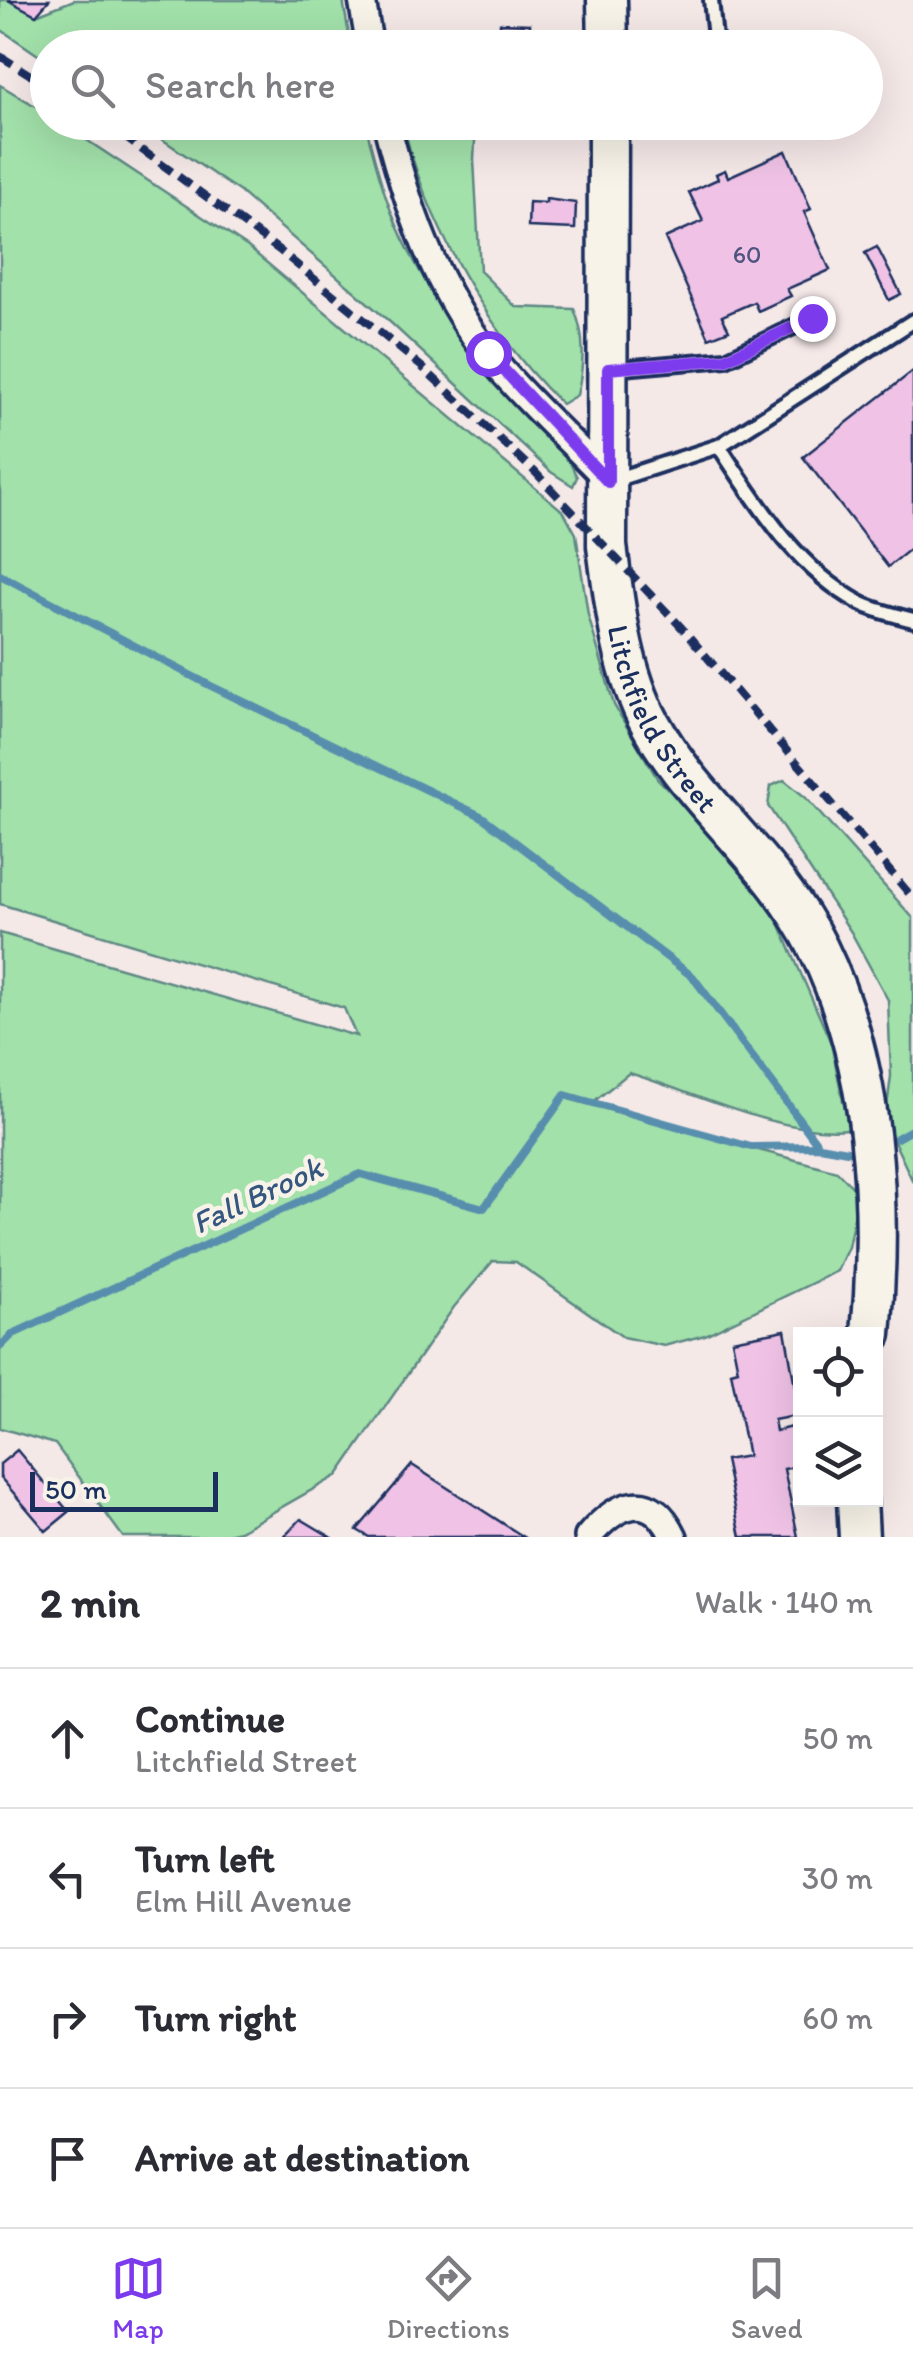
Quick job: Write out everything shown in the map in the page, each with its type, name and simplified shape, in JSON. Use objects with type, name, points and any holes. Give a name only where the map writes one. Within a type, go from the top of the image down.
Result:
[{"type":"main road","points":[[607,0],[608,30]]},
{"type":"main road","name":"Litchfield Street","points":[[608,140],[607,546],[616,614],[629,669],[650,721],[680,768],[754,852],[787,898],[817,945],[839,997],[858,1068],[876,1192],[870,1327]]},
{"type":"main road","points":[[857,1507],[859,1537]]},
{"type":"street","points":[[362,0],[367,30]]},
{"type":"street","points":[[391,140],[404,193],[449,296],[488,353],[608,482]]},
{"type":"street","points":[[588,1537],[610,1514],[635,1504],[660,1514],[674,1537]]},
{"type":"lane","points":[[711,0],[714,30]]},
{"type":"lane","points":[[608,369],[726,359],[812,318]]},
{"type":"lane","points":[[608,482],[719,446],[913,321]]},
{"type":"lane","points":[[719,446],[765,516],[820,578],[864,606],[913,620]]},
{"type":"green space","points":[[0,0],[8,0],[36,15],[74,0],[343,0],[348,30],[30,30],[30,49],[0,29]]},
{"type":"green space","points":[[0,85],[30,103],[30,140],[87,140],[248,247],[564,512],[576,534],[588,615],[614,705],[657,778],[729,852],[779,923],[831,1043],[849,1129],[766,1120],[629,1073],[592,1103],[565,1098],[837,1171],[859,1194],[848,1247],[837,1271],[705,1335],[664,1346],[623,1337],[516,1262],[493,1261],[454,1307],[338,1475],[240,1531],[214,1537],[123,1537],[55,1444],[0,1428],[0,933],[356,1036],[344,1008],[0,904]]},
{"type":"green space","points":[[163,140],[370,140],[391,211],[425,280],[492,375],[569,461],[577,477],[573,486],[551,472],[391,323],[240,192]]},
{"type":"green space","points":[[408,140],[475,140],[480,271],[516,307],[574,309],[583,352],[577,395],[562,404],[510,346],[444,236]]},
{"type":"green space","points":[[784,780],[805,797],[913,918],[913,1182],[885,1122],[891,1076],[888,1000],[851,932],[768,806],[771,786]]},
{"type":"building","points":[[8,0],[49,0],[36,15]]},
{"type":"building","points":[[500,23],[530,24],[530,30],[500,30]]},
{"type":"building","points":[[786,151],[811,209],[804,212],[830,270],[787,289],[791,296],[758,311],[754,302],[722,316],[729,330],[709,338],[665,238],[703,221],[689,192],[718,179],[716,174],[725,170],[728,177]]},
{"type":"building","points":[[546,199],[576,203],[575,229],[528,227],[529,202],[546,203]]},
{"type":"building","points":[[877,247],[901,294],[889,300],[865,253]]},
{"type":"building","points":[[913,371],[913,547],[888,567],[803,457]]},
{"type":"building","points":[[785,1330],[793,1375],[793,1416],[774,1420],[776,1431],[791,1427],[793,1437],[793,1467],[784,1469],[798,1537],[741,1537],[725,1460],[748,1456],[731,1372],[738,1370],[732,1340]]},
{"type":"building","points":[[17,1450],[69,1512],[46,1531],[0,1477],[0,1464]]},
{"type":"building","points":[[412,1465],[524,1537],[369,1537],[357,1530]]},
{"type":"building","points":[[301,1519],[331,1537],[284,1537]]},
{"type":"waterway","points":[[0,575],[211,686],[481,816],[693,977],[819,1146]]},
{"type":"waterway","name":"Fall Brook","points":[[0,1347],[13,1334],[360,1174],[484,1208],[565,1095],[751,1147],[819,1146],[847,1151]]},
{"type":"waterway","name":"Fall Brook","points":[[897,1138],[913,1129]]},
{"type":"railway","points":[[0,56],[30,75]]},
{"type":"railway","points":[[129,140],[279,250],[422,367],[535,472],[682,628],[913,898]]},
{"type":"route","points":[[488,353],[608,482],[608,369],[726,359],[812,318]]}]
